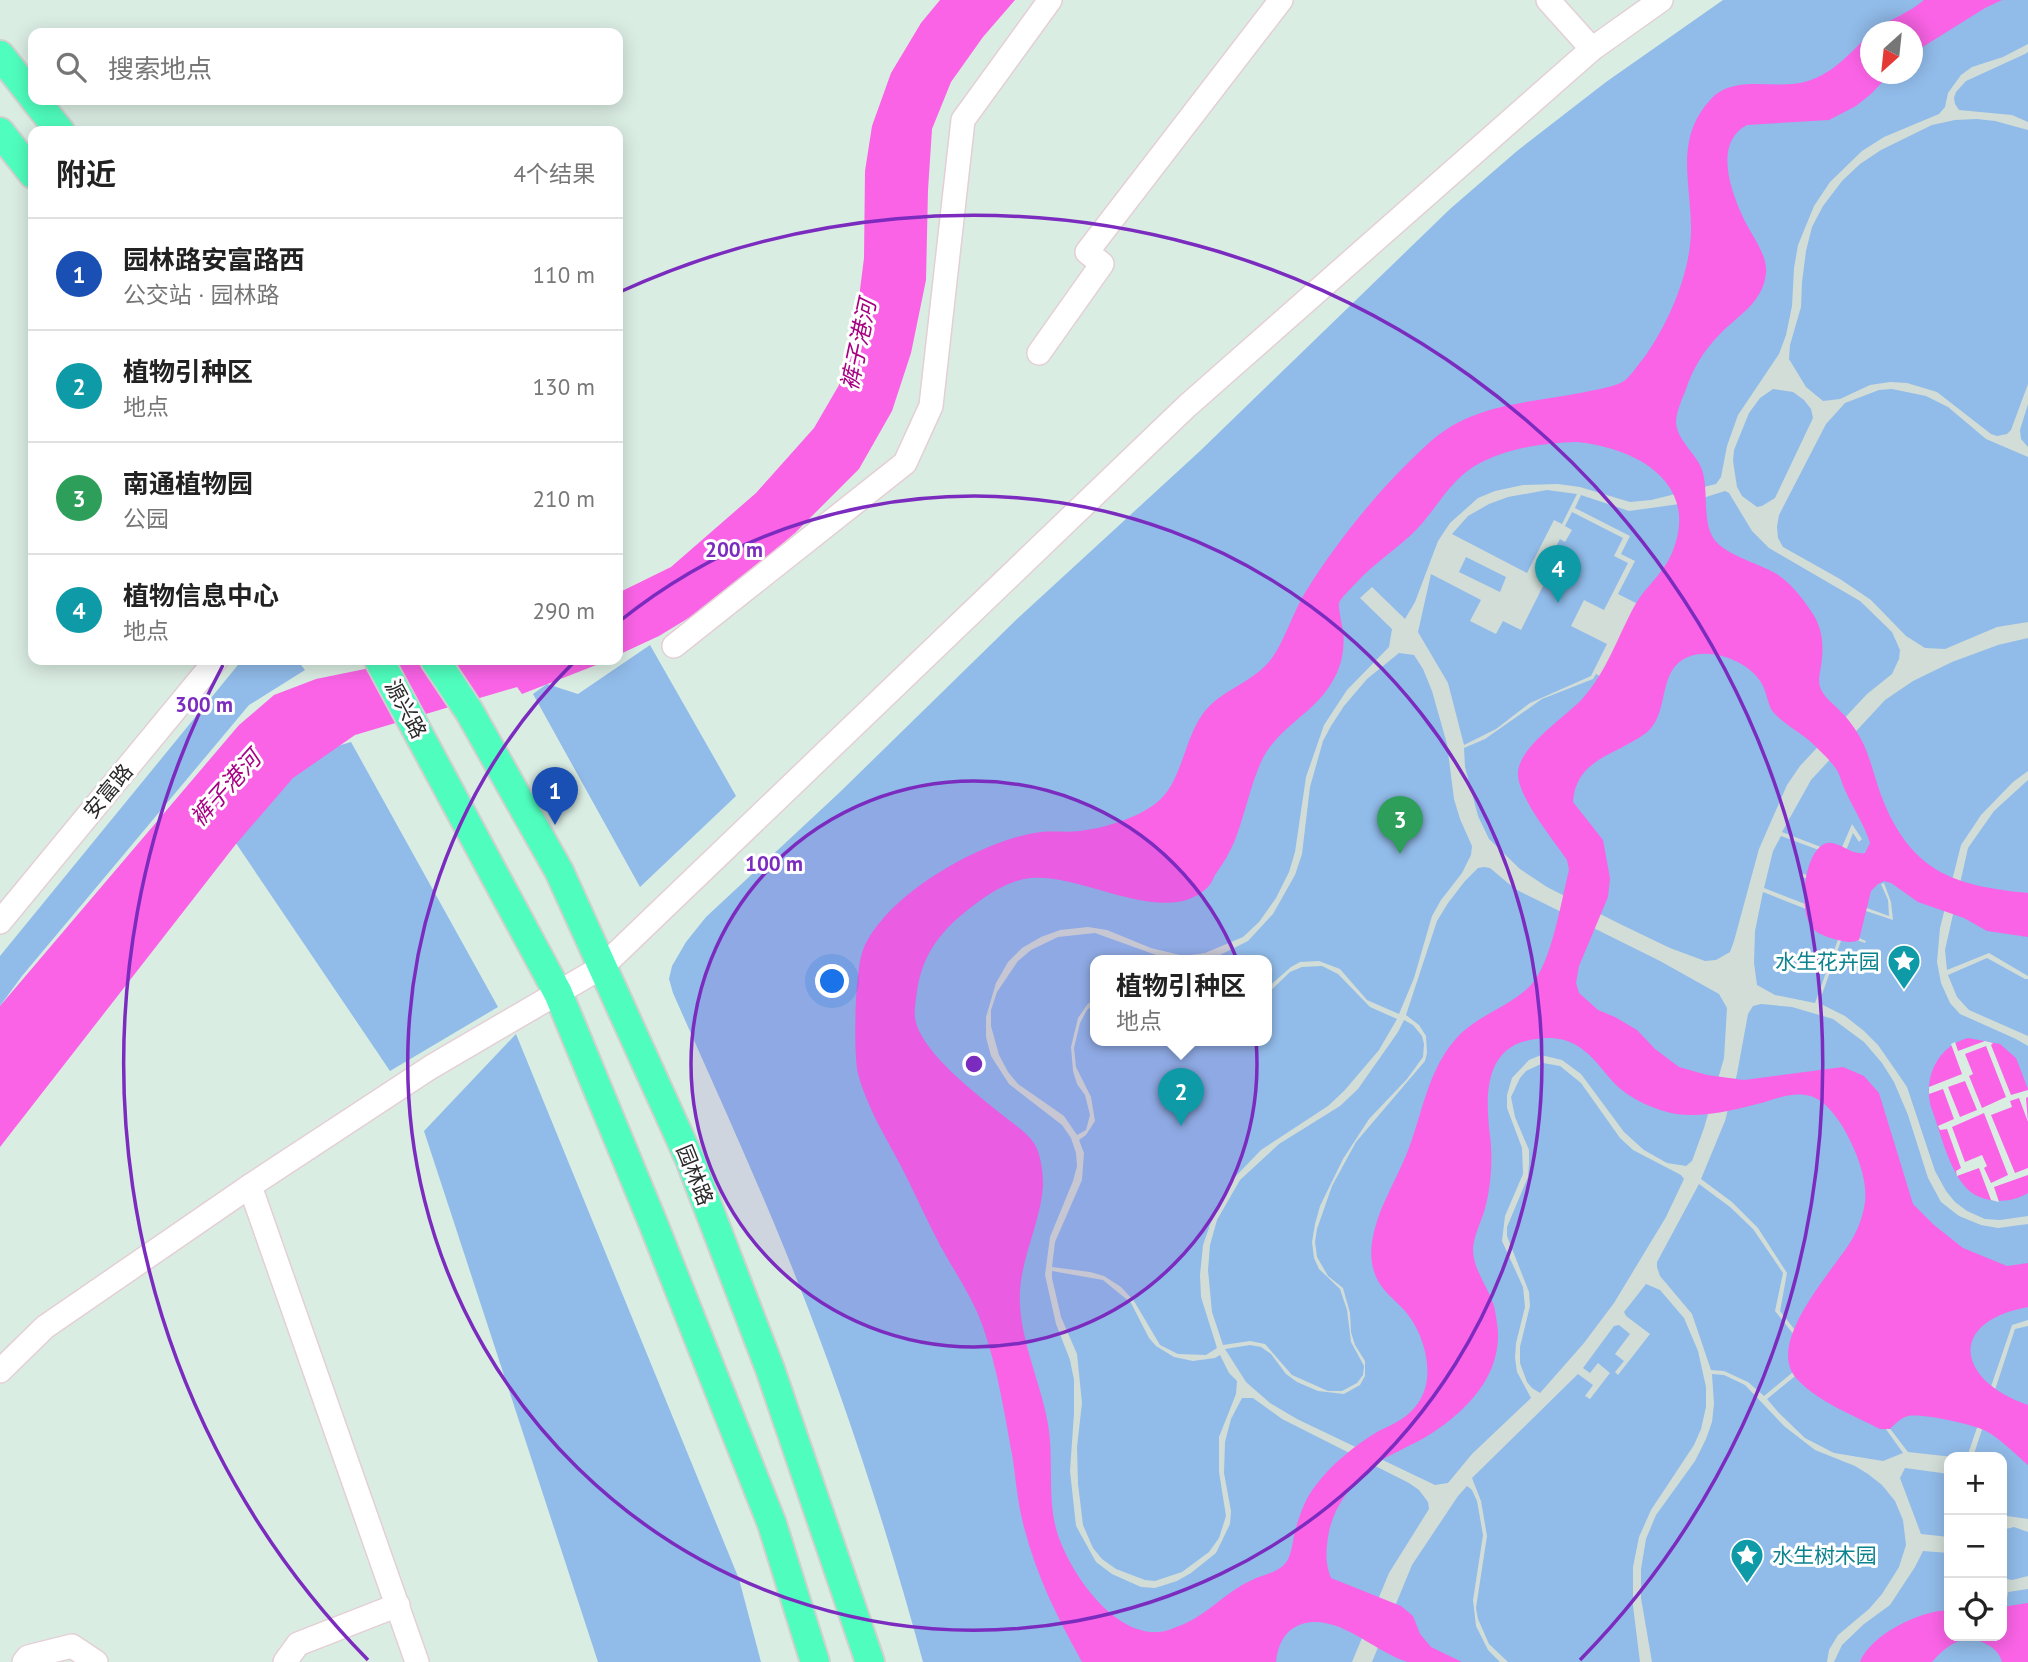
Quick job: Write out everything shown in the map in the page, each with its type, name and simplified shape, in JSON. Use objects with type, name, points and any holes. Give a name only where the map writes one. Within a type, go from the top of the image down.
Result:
[{"type":"main road","points":[[0,55],[28,90]]},
{"type":"main road","points":[[40,105],[56,126]]},
{"type":"main road","points":[[0,132],[28,168]]},
{"type":"main road","name":"源兴路","points":[[382,665],[558,993]]},
{"type":"main road","name":"园林路","points":[[438,665],[469,711],[548,850],[695,1173],[770,1369],[870,1662]]},
{"type":"main road","points":[[558,993],[653,1223],[772,1524],[815,1662]]},
{"type":"street","points":[[674,646],[905,463],[931,406],[963,120],[1049,0]]},
{"type":"street","points":[[1039,353],[1102,264],[1087,252],[1281,0]]},
{"type":"street","points":[[1548,0],[1592,49]]},
{"type":"street","points":[[0,1371],[45,1327],[250,1186],[431,1067],[602,967],[1187,406],[1592,49],[1661,0]]},
{"type":"street","name":"安富路","points":[[0,922],[212,665]]},
{"type":"street","points":[[250,1186],[417,1662]]},
{"type":"street","points":[[285,1662],[298,1644],[398,1605]]},
{"type":"street","points":[[24,1662],[28,1657],[72,1646],[96,1662]]},
{"type":"shaded area","points":[[1723,0],[2028,0],[2028,1662],[923,1662],[843,1403],[772,1218],[673,993],[669,979],[672,966],[686,942],[706,917],[840,792],[1017,619],[1200,451],[1450,209],[1517,151],[1606,82]]},
{"type":"shaded area","points":[[2028,44],[2028,52],[2025,54],[1966,81],[1954,98],[1959,110],[2012,115],[2028,122],[2028,130],[1977,119],[1932,125],[1881,150],[1860,164],[1842,181],[1823,206],[1812,227],[1806,251],[1801,307],[1790,345],[1789,359],[1806,387],[1823,401],[1840,399],[1870,385],[1907,383],[1937,392],[1997,436],[2007,434],[2011,430],[2028,384],[2028,404],[2020,430],[2021,439],[2028,447],[2028,457],[1986,439],[1948,407],[1926,396],[1892,389],[1879,390],[1845,403],[1826,424],[1779,515],[1778,538],[1783,547],[1871,600],[1906,636],[1925,648],[1945,649],[1997,627],[2028,622],[2028,638],[1998,645],[1952,662],[1913,681],[1885,700],[1811,780],[1782,832],[1839,854],[1852,824],[1862,839],[1859,842],[1853,833],[1837,873],[1856,904],[1889,916],[1888,900],[1881,884],[1884,883],[1891,902],[1893,920],[1854,907],[1845,932],[1866,941],[1865,943],[1843,935],[1819,1003],[1845,1016],[1864,1031],[1878,1045],[1907,1087],[1935,1171],[1955,1202],[1985,1219],[2028,1216],[2028,1224],[1998,1228],[1981,1225],[1959,1216],[1941,1202],[1928,1178],[1908,1115],[1894,1082],[1882,1063],[1864,1042],[1833,1019],[1792,1007],[1761,1004],[1753,1006],[1748,1014],[1725,1121],[1701,1179],[1732,1202],[1758,1228],[1787,1273],[1780,1311],[1809,1348],[1829,1349],[1908,1452],[1944,1456],[1944,1473],[1905,1468],[1900,1478],[1921,1534],[1944,1536],[1944,1553],[1923,1551],[1890,1605],[1842,1645],[1834,1662],[1827,1662],[1829,1650],[1838,1635],[1869,1609],[1899,1567],[1906,1545],[1903,1520],[1895,1501],[1882,1485],[1868,1474],[1815,1450],[1784,1426],[1745,1385],[1724,1375],[1712,1374],[1714,1404],[1706,1439],[1695,1461],[1656,1515],[1646,1539],[1641,1569],[1641,1598],[1652,1662],[1640,1662],[1633,1606],[1633,1567],[1639,1537],[1651,1510],[1694,1445],[1706,1407],[1706,1387],[1698,1351],[1684,1318],[1660,1290],[1646,1284],[1624,1312],[1650,1334],[1618,1375],[1615,1372],[1624,1361],[1615,1354],[1630,1334],[1619,1325],[1614,1326],[1583,1368],[1590,1373],[1598,1363],[1610,1373],[1590,1399],[1585,1396],[1593,1385],[1578,1374],[1472,1478],[1481,1501],[1487,1536],[1476,1608],[1478,1619],[1489,1644],[1508,1662],[1500,1662],[1488,1650],[1476,1626],[1473,1600],[1483,1535],[1477,1501],[1467,1486],[1412,1565],[1372,1662],[1352,1662],[1389,1573],[1429,1509],[1428,1502],[1419,1490],[1409,1483],[1282,1419],[1253,1398],[1242,1398],[1231,1419],[1225,1442],[1224,1473],[1231,1511],[1230,1524],[1216,1553],[1191,1573],[1155,1588],[1141,1587],[1112,1574],[1096,1562],[1076,1526],[1070,1471],[1074,1380],[1070,1360],[1056,1324],[1045,1275],[1050,1237],[1073,1181],[1077,1166],[1076,1153],[1071,1138],[1062,1125],[1009,1084],[991,1056],[986,1037],[986,1017],[996,983],[1008,962],[1022,948],[1060,930],[1088,927],[1107,930],[1151,948],[1180,955],[1156,955],[1095,933],[1058,937],[1031,950],[1018,961],[997,992],[991,1010],[991,1026],[999,1055],[1008,1072],[1018,1084],[1064,1116],[1077,1135],[1086,1130],[1090,1115],[1085,1095],[1077,1084],[1073,1071],[1071,1047],[1078,1018],[1090,1002],[1090,1007],[1080,1023],[1074,1048],[1076,1067],[1091,1097],[1095,1121],[1086,1135],[1079,1140],[1084,1153],[1082,1180],[1055,1242],[1052,1267],[1104,1276],[1121,1287],[1134,1301],[1160,1345],[1178,1354],[1206,1355],[1217,1348],[1201,1297],[1203,1245],[1211,1222],[1234,1178],[1261,1150],[1328,1106],[1344,1091],[1379,1050],[1397,1019],[1370,1007],[1338,974],[1322,966],[1302,967],[1290,972],[1272,989],[1272,984],[1300,962],[1319,961],[1340,969],[1367,1000],[1399,1014],[1414,978],[1432,916],[1462,873],[1471,855],[1472,846],[1454,799],[1447,744],[1432,691],[1414,655],[1399,653],[1367,679],[1344,706],[1323,741],[1310,787],[1302,854],[1295,875],[1273,914],[1248,941],[1220,955],[1191,955],[1205,953],[1243,937],[1259,922],[1276,898],[1289,872],[1295,852],[1306,777],[1324,725],[1347,690],[1389,647],[1392,629],[1360,598],[1372,587],[1405,619],[1415,602],[1438,541],[1450,523],[1478,498],[1495,491],[1523,485],[1558,484],[1580,487],[1630,502],[1651,500],[1716,484],[1721,477],[1727,446],[1738,415],[1779,354],[1786,335],[1792,306],[1798,245],[1814,206],[1830,182],[1862,151],[1884,137],[1939,114],[1945,107],[1948,93],[1961,75],[1972,67],[2003,57]],"holes":[[[1773,389],[1793,392],[1811,409],[1813,418],[1775,498],[1757,507],[1742,496],[1737,487],[1734,450],[1749,413],[1760,398]],[[1547,490],[1577,494],[1562,524],[1554,520],[1527,573],[1452,534],[1468,516],[1489,504],[1508,497]],[[1725,491],[1729,493],[1752,531],[1769,548],[1860,601],[1892,632],[1900,650],[1892,674],[1867,694],[1800,766],[1787,785],[1759,849],[1730,952],[1716,960],[1705,961],[1620,924],[1547,887],[1520,869],[1489,839],[1478,816],[1465,767],[1464,748],[1485,739],[1542,699],[1593,679],[1596,674],[1605,679],[1642,606],[1618,594],[1635,561],[1621,554],[1630,536],[1575,508],[1581,495],[1629,511],[1687,503]],[[1572,512],[1623,538],[1614,556],[1628,563],[1604,610],[1584,600],[1571,626],[1607,644],[1591,676],[1530,703],[1496,729],[1464,745],[1448,683],[1418,632],[1431,574],[1481,600],[1470,621],[1496,634],[1503,621],[1521,630],[1550,572],[1544,569],[1560,539],[1565,542],[1572,530],[1565,526]],[[1466,557],[1506,577],[1500,592],[1459,572]],[[1781,836],[1827,853],[1828,883],[1801,873],[1800,876],[1821,885],[1818,909],[1764,888],[1773,851]],[[1478,868],[1490,868],[1515,889],[1660,961],[1719,994],[1727,1008],[1724,1058],[1704,1128],[1692,1161],[1686,1166],[1667,1163],[1644,1150],[1624,1132],[1581,1074],[1562,1060],[1541,1055],[1529,1060],[1512,1078],[1507,1095],[1507,1108],[1522,1148],[1523,1174],[1505,1216],[1502,1241],[1523,1287],[1525,1307],[1515,1358],[1517,1372],[1531,1398],[1472,1454],[1448,1483],[1435,1485],[1297,1419],[1270,1403],[1246,1382],[1225,1349],[1250,1345],[1261,1347],[1271,1354],[1286,1374],[1318,1391],[1344,1394],[1360,1385],[1365,1376],[1365,1361],[1351,1332],[1350,1313],[1343,1288],[1328,1276],[1317,1257],[1317,1229],[1332,1186],[1356,1142],[1425,1061],[1426,1036],[1419,1025],[1406,1015],[1437,921],[1465,881]],[[1763,892],[1816,913],[1840,934],[1815,1003],[1775,995],[1757,985],[1754,963],[1755,931]],[[1404,1020],[1413,1025],[1422,1036],[1423,1057],[1407,1079],[1369,1119],[1343,1159],[1320,1206],[1315,1224],[1312,1242],[1314,1258],[1319,1269],[1340,1289],[1347,1310],[1351,1342],[1364,1366],[1363,1375],[1357,1383],[1342,1391],[1328,1391],[1292,1375],[1265,1344],[1250,1341],[1223,1345],[1212,1312],[1208,1270],[1210,1245],[1217,1220],[1240,1180],[1279,1144],[1340,1106],[1358,1089]],[[1543,1063],[1560,1066],[1581,1083],[1620,1138],[1633,1150],[1684,1179],[1666,1217],[1614,1303],[1584,1343],[1540,1393],[1527,1382],[1520,1363],[1520,1347],[1530,1306],[1529,1292],[1507,1236],[1507,1227],[1528,1177],[1529,1150],[1515,1117],[1511,1097],[1526,1071]],[[1699,1184],[1730,1207],[1753,1229],[1783,1273],[1775,1311],[1806,1350],[1805,1362],[1764,1396],[1748,1382],[1724,1371],[1711,1370],[1692,1314],[1660,1276],[1657,1262]],[[1052,1271],[1103,1280],[1131,1303],[1156,1346],[1174,1357],[1193,1361],[1220,1355],[1229,1373],[1237,1381],[1236,1394],[1219,1437],[1219,1472],[1226,1516],[1219,1538],[1209,1552],[1182,1572],[1155,1581],[1145,1580],[1116,1569],[1093,1548],[1083,1525],[1078,1484],[1077,1447],[1082,1403],[1077,1354],[1061,1317]],[[1815,1360],[1860,1393],[1903,1453],[1883,1461],[1834,1453],[1805,1438],[1767,1399]]]},
{"type":"shaded area","points":[[650,645],[736,796],[640,887],[533,694],[547,684],[578,694]]},
{"type":"shaded area","points":[[238,665],[301,665],[305,670],[249,705],[22,976],[0,1006],[0,956]]},
{"type":"shaded area","points":[[351,742],[498,1007],[390,1071],[225,827],[284,762]]},
{"type":"shaded area","points":[[2028,771],[2028,780],[1994,811],[1968,848],[1945,950],[1947,970],[1989,953],[2028,976],[2028,979],[2025,979],[1987,958],[1948,975],[1957,997],[1969,1010],[2028,1036],[2028,1046],[1960,1014],[1950,1003],[1941,983],[1937,962],[1940,928],[1961,845],[1981,815],[2013,782]]},
{"type":"shaded area","points":[[516,1034],[739,1579],[761,1662],[598,1662],[424,1131]]},
{"type":"shaded area","points":[[2028,1320],[2028,1326],[2015,1329],[1975,1452],[1969,1452],[2012,1325]]},
{"type":"shaded area","points":[[2007,1516],[2028,1519],[2028,1532],[2014,1527],[2007,1529]]},
{"type":"shaded area","points":[[2028,1576],[2028,1589],[2008,1592],[2007,1598],[2007,1579]]},
{"type":"water","name":"裤子港河","points":[[940,0],[1015,0],[983,37],[951,82],[932,129],[926,280],[911,353],[892,411],[859,469],[795,533],[705,608],[659,636],[623,653],[623,591],[671,567],[756,493],[814,428],[839,385],[854,337],[864,258],[865,171],[872,126],[891,73],[921,23]]},
{"type":"water","points":[[1924,0],[2002,0],[1923,47],[1923,21],[1890,21]]},
{"type":"water","points":[[1860,44],[1860,84],[1880,84],[1856,106],[1829,120],[1747,125],[1737,133],[1731,143],[1728,167],[1733,192],[1764,258],[1766,273],[1760,293],[1749,308],[1714,340],[1699,361],[1680,403],[1676,423],[1680,437],[1703,473],[1712,536],[1731,553],[1768,569],[1786,581],[1815,617],[1822,644],[1820,687],[1860,737],[1897,829],[1925,862],[1942,873],[1981,886],[2028,893],[2028,937],[1987,931],[1964,918],[1918,902],[1884,881],[1871,891],[1859,940],[1844,941],[1815,931],[1808,921],[1804,898],[1811,860],[1817,850],[1829,843],[1865,853],[1870,843],[1865,829],[1836,769],[1812,743],[1774,713],[1756,676],[1740,663],[1730,659],[1719,655],[1698,654],[1678,663],[1671,672],[1654,725],[1635,740],[1600,759],[1582,776],[1576,787],[1573,802],[1603,840],[1610,878],[1608,897],[1579,966],[1576,983],[1579,993],[1598,1010],[1637,1030],[1655,1049],[1679,1067],[1707,1075],[1744,1080],[1843,1067],[1864,1076],[1879,1093],[1913,1204],[1963,1248],[2007,1266],[2028,1263],[2028,1307],[2002,1315],[1983,1325],[1973,1338],[1971,1353],[1975,1367],[1987,1382],[2004,1395],[2028,1405],[2028,1465],[1990,1433],[1958,1422],[1915,1415],[1900,1420],[1890,1429],[1880,1429],[1825,1401],[1797,1379],[1789,1364],[1789,1347],[1795,1328],[1804,1308],[1854,1237],[1865,1202],[1859,1162],[1841,1124],[1829,1108],[1813,1097],[1795,1095],[1721,1112],[1676,1114],[1635,1099],[1615,1084],[1592,1058],[1576,1045],[1557,1039],[1536,1039],[1519,1043],[1506,1051],[1497,1062],[1489,1089],[1491,1174],[1473,1251],[1478,1271],[1493,1303],[1498,1342],[1495,1359],[1479,1391],[1454,1417],[1424,1438],[1378,1462],[1358,1480],[1336,1510],[1327,1542],[1327,1562],[1331,1578],[1401,1606],[1413,1616],[1420,1634],[1431,1647],[1462,1662],[1408,1662],[1343,1629],[1316,1622],[1302,1624],[1286,1634],[1280,1644],[1276,1662],[1082,1662],[1048,1596],[1029,1545],[1020,1510],[1001,1393],[979,1316],[877,1121],[858,1074],[856,1011],[858,975],[863,950],[874,930],[891,910],[912,891],[962,859],[1012,838],[1109,825],[1138,814],[1164,796],[1177,774],[1190,737],[1202,715],[1218,699],[1265,667],[1281,642],[1303,596],[1349,530],[1397,474],[1447,429],[1483,412],[1602,388],[1627,379],[1646,355],[1663,326],[1683,278],[1691,229],[1688,145],[1700,114],[1721,91],[1744,85],[1796,84],[1808,81],[1834,67]]},
{"type":"water","name":"裤子港河","points":[[385,665],[596,665],[522,694],[517,687],[355,735],[293,778],[236,844],[0,1147],[0,1006],[239,725],[274,695],[316,679]]},
{"type":"water","points":[[1968,1038],[2000,1044],[2016,1058],[2028,1089],[2028,1193],[2020,1197],[2003,1201],[1985,1199],[1969,1191],[1957,1176],[1948,1157],[1931,1107],[1929,1085],[1935,1064],[1948,1048]]},
{"type":"water","points":[[2028,1603],[2028,1662],[2002,1662],[1993,1648],[1980,1641],[2007,1641],[2007,1606]]},
{"type":"water","points":[[1944,1610],[1944,1641],[1960,1641],[1950,1645],[1932,1662],[1860,1662],[1874,1642],[1885,1634],[1911,1620]]},
{"type":"pier","points":[[1985,1041],[1993,1043],[1991,1045],[2011,1095],[2028,1090],[2028,1122],[2019,1098],[2010,1101],[2012,1107],[1991,1115],[2015,1173],[2028,1168],[2028,1175],[1994,1187],[1999,1202],[1991,1200],[1979,1168],[1957,1176],[1956,1171],[1961,1168],[1947,1129],[1940,1130],[1938,1126],[1954,1119],[1943,1089],[1929,1094],[1929,1087],[1962,1074],[1951,1044],[1955,1042],[1958,1051]],"holes":[[[1986,1046],[2006,1097],[1982,1108],[1969,1076],[1973,1074],[1965,1054]],[[1965,1081],[1977,1110],[1960,1117],[1948,1087]],[[1984,1113],[2008,1175],[1991,1183],[1982,1155],[1965,1162],[1952,1127]]]},
{"type":"place","name":"植物信息中心","points":[[1558,603]]},
{"type":"place","name":"园林路安富路西","points":[[555,825]]},
{"type":"place","name":"南通植物园","points":[[1400,854]]},
{"type":"place","name":"水生花卉园","points":[[1904,991]]},
{"type":"place","name":"植物引种区","points":[[1181,1126]]},
{"type":"place","name":"水生树木园","points":[[1747,1585]]}]
